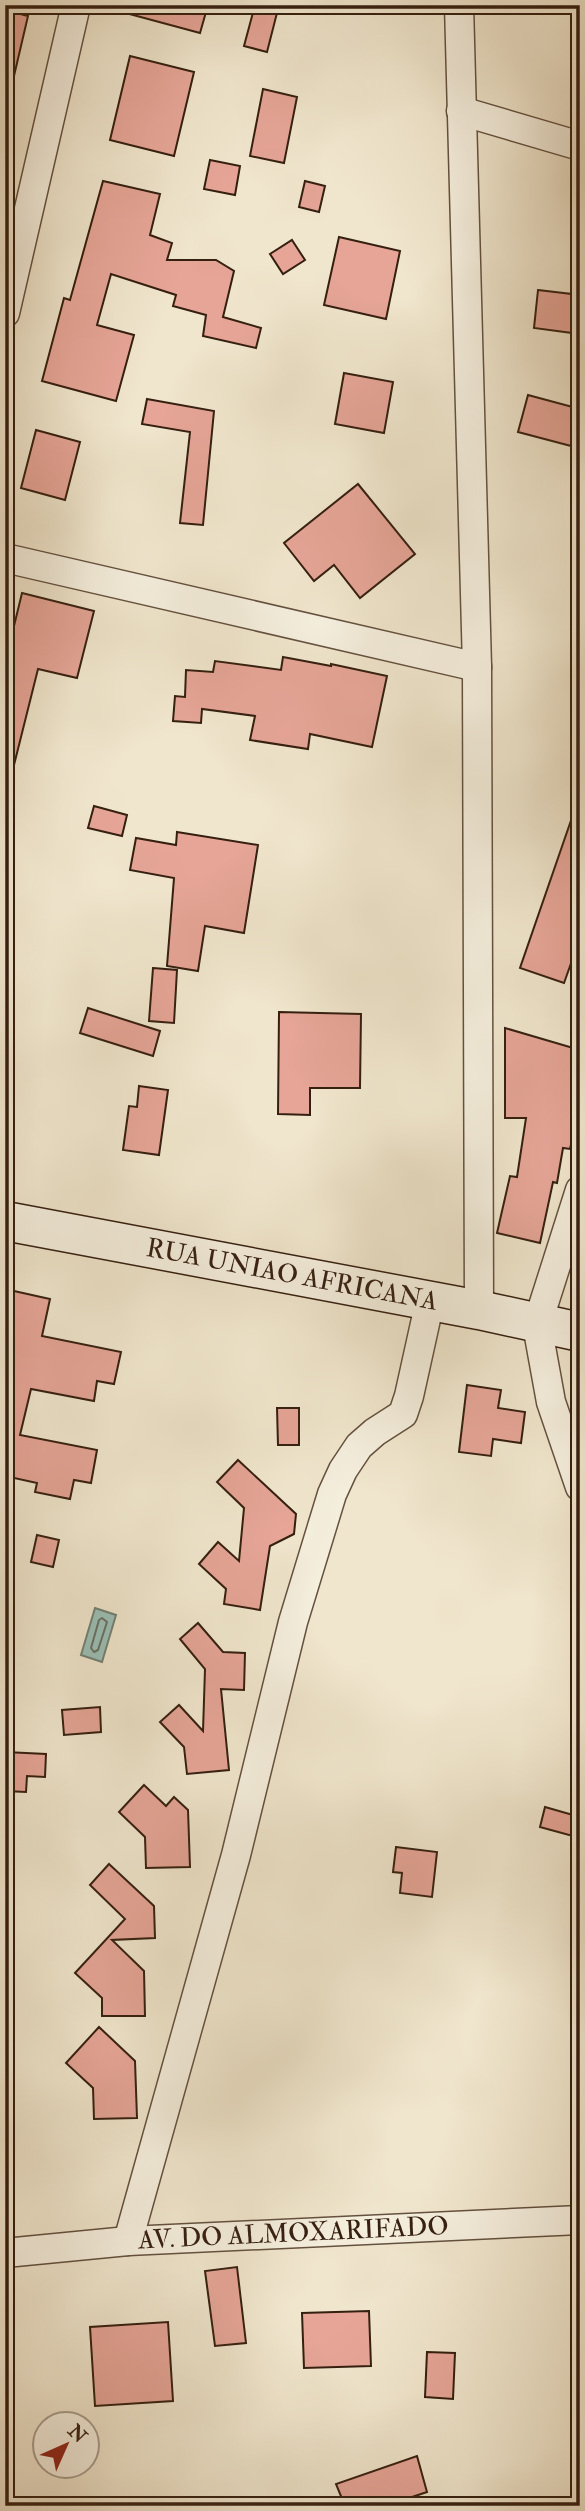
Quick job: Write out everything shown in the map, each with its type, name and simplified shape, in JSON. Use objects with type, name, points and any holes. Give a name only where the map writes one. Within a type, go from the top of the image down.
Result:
[{"type":"main road","name":"RUA UNIAO AFRICANA","points":[[5,1221],[479,1310],[537,1325],[580,1332]]},
{"type":"street","points":[[5,313],[76,5]]},
{"type":"street","points":[[459,5],[478,667],[479,1310]]},
{"type":"street","points":[[461,111],[580,146]]},
{"type":"street","points":[[5,558],[478,667]]},
{"type":"street","points":[[580,1190],[537,1325],[551,1402],[580,1487]]},
{"type":"street","points":[[128,2241],[236,1855],[293,1622],[332,1494],[343,1470],[359,1446],[403,1413],[430,1301]]},
{"type":"street","name":"AV. DO ALMOXARIFADO","points":[[5,2253],[128,2241],[580,2220]]},
{"type":"water","points":[[95,1608],[116,1615],[102,1662],[81,1655]]},
{"type":"building","points":[[123,5],[208,5],[200,33],[122,12]]},
{"type":"building","points":[[255,5],[279,5],[267,52],[244,46]]},
{"type":"building","points":[[5,10],[28,16],[14,76],[5,75]]},
{"type":"building","points":[[130,56],[194,72],[174,156],[110,140]]},
{"type":"building","points":[[263,89],[297,97],[284,163],[250,156]]},
{"type":"building","points":[[210,160],[240,166],[235,195],[204,189]]},
{"type":"building","points":[[103,181],[160,194],[150,235],[172,243],[167,260],[216,260],[234,271],[223,317],[261,328],[256,348],[203,336],[206,315],[173,306],[176,295],[111,274],[97,325],[134,335],[116,401],[42,381],[64,298],[70,300]]},
{"type":"building","points":[[305,181],[325,186],[319,212],[299,207]]},
{"type":"building","points":[[339,237],[400,251],[386,319],[324,305]]},
{"type":"building","points":[[292,240],[305,260],[283,274],[270,254]]},
{"type":"building","points":[[538,290],[580,295],[580,334],[534,328]]},
{"type":"building","points":[[344,373],[393,382],[384,433],[335,424]]},
{"type":"building","points":[[528,395],[580,409],[571,446],[518,432]]},
{"type":"building","points":[[147,399],[214,411],[203,525],[180,523],[190,432],[142,424]]},
{"type":"building","points":[[36,430],[80,442],[65,500],[21,488]]},
{"type":"building","points":[[358,484],[415,554],[360,598],[334,565],[314,581],[284,543]]},
{"type":"building","points":[[22,593],[94,611],[77,678],[38,669],[13,769],[5,768],[5,663]]},
{"type":"building","points":[[283,657],[387,676],[372,747],[310,734],[308,749],[250,740],[255,716],[202,709],[201,723],[173,721],[175,696],[185,697],[186,670],[213,672],[215,661],[281,670]]},
{"type":"building","points":[[94,806],[127,815],[122,836],[88,828]]},
{"type":"building","points":[[576,806],[580,806],[580,938],[564,983],[520,968]]},
{"type":"building","points":[[177,832],[258,845],[244,933],[205,926],[198,971],[167,966],[174,878],[130,870],[136,838],[176,845]]},
{"type":"building","points":[[153,968],[177,970],[174,1023],[149,1021]]},
{"type":"building","points":[[88,1008],[160,1031],[153,1056],[80,1033]]},
{"type":"building","points":[[279,1012],[361,1014],[360,1088],[310,1088],[310,1115],[278,1114]]},
{"type":"building","points":[[505,1028],[580,1050],[580,1123],[576,1122],[570,1149],[563,1148],[557,1183],[553,1182],[540,1243],[497,1233],[510,1176],[517,1177],[526,1118],[505,1118]]},
{"type":"building","points":[[139,1086],[168,1090],[159,1155],[123,1150],[129,1106],[137,1107]]},
{"type":"building","points":[[5,1289],[50,1299],[42,1336],[121,1352],[114,1384],[97,1381],[94,1401],[31,1389],[20,1435],[97,1450],[91,1483],[74,1480],[70,1499],[35,1492],[37,1483],[5,1476]]},
{"type":"building","points":[[467,1385],[501,1390],[498,1408],[525,1412],[521,1443],[493,1439],[491,1456],[459,1452]]},
{"type":"building","points":[[277,1408],[299,1408],[299,1445],[278,1445]]},
{"type":"building","points":[[238,1460],[296,1514],[294,1534],[270,1546],[260,1610],[224,1604],[226,1589],[199,1564],[218,1542],[239,1561],[244,1508],[217,1482]]},
{"type":"building","points":[[37,1535],[59,1540],[53,1567],[31,1562]]},
{"type":"building","points":[[198,1623],[223,1652],[245,1653],[244,1690],[221,1689],[229,1770],[187,1774],[184,1747],[160,1722],[179,1705],[203,1731],[205,1669],[180,1639]]},
{"type":"building","points":[[100,1707],[101,1732],[64,1735],[62,1710]]},
{"type":"building","points":[[5,1752],[46,1754],[45,1777],[27,1776],[26,1792],[5,1791]]},
{"type":"building","points":[[144,1785],[166,1806],[174,1797],[188,1810],[190,1867],[146,1868],[145,1837],[119,1812]]},
{"type":"building","points":[[545,1807],[580,1817],[580,1838],[540,1827]]},
{"type":"building","points":[[396,1847],[437,1852],[432,1897],[400,1893],[402,1873],[393,1872]]},
{"type":"building","points":[[109,1864],[154,1906],[155,1938],[112,1940],[144,1971],[145,2016],[102,2016],[102,1998],[75,1973],[125,1919],[90,1885]]},
{"type":"building","points":[[99,2027],[135,2061],[137,2118],[94,2119],[93,2088],[66,2063]]},
{"type":"building","points":[[237,2267],[246,2343],[215,2346],[205,2271]]},
{"type":"building","points":[[369,2311],[371,2366],[304,2368],[302,2313]]},
{"type":"building","points":[[168,2322],[173,2401],[95,2406],[90,2327]]},
{"type":"building","points":[[427,2352],[455,2353],[453,2399],[425,2397]]},
{"type":"building","points":[[417,2456],[427,2492],[385,2506],[345,2506],[336,2484]]}]
